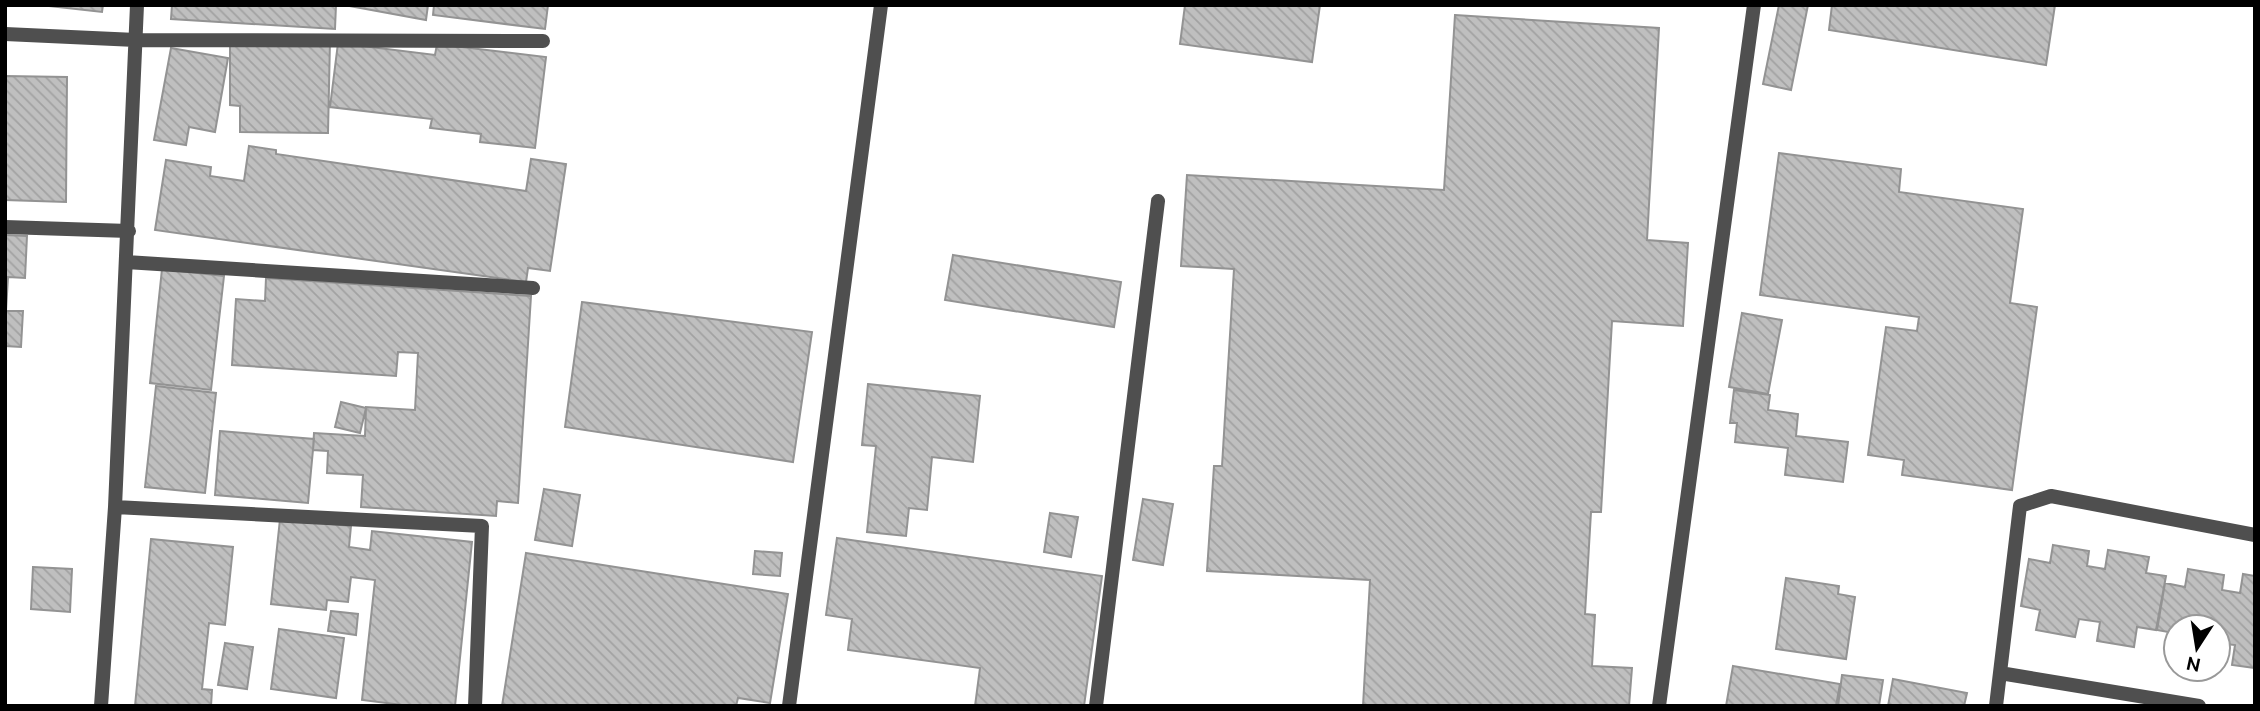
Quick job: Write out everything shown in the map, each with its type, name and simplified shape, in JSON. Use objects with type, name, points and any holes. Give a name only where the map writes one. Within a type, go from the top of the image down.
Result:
[{"type":"street","points":[[101,706],[115,507],[137,5]]},
{"type":"street","points":[[789,706],[881,5]]},
{"type":"street","points":[[1659,706],[1754,5]]},
{"type":"street","points":[[5,34],[136,40],[543,41]]},
{"type":"street","points":[[1097,706],[1158,201]]},
{"type":"street","points":[[5,227],[129,231]]},
{"type":"street","points":[[126,262],[533,288]]},
{"type":"street","points":[[1996,706],[2020,506],[2051,496],[2255,535]]},
{"type":"street","points":[[115,507],[482,526],[475,706]]},
{"type":"street","points":[[2000,673],[2172,704],[2199,706]]},
{"type":"building","points":[[40,5],[103,5],[102,12]]},
{"type":"building","points":[[172,5],[336,5],[335,29],[171,19]]},
{"type":"building","points":[[344,5],[428,5],[426,20]]},
{"type":"building","points":[[434,5],[548,5],[545,29],[433,15]]},
{"type":"building","points":[[1185,5],[1320,5],[1312,62],[1180,44]]},
{"type":"building","points":[[1779,5],[1808,5],[1791,90],[1763,84]]},
{"type":"building","points":[[1832,5],[2055,5],[2046,65],[1829,30]]},
{"type":"building","points":[[1455,15],[1659,28],[1647,240],[1688,243],[1683,326],[1612,321],[1601,512],[1591,512],[1585,614],[1595,615],[1592,666],[1632,668],[1629,706],[1363,706],[1370,580],[1207,571],[1214,466],[1222,466],[1234,269],[1181,266],[1187,175],[1444,190]]},
{"type":"building","points":[[230,40],[330,41],[328,133],[240,132],[240,106],[230,105]]},
{"type":"building","points":[[338,43],[435,55],[437,44],[546,57],[535,148],[480,142],[481,134],[430,128],[432,119],[330,107]]},
{"type":"building","points":[[171,48],[228,58],[215,132],[189,127],[186,145],[154,140]]},
{"type":"building","points":[[5,76],[67,77],[66,202],[5,200]]},
{"type":"building","points":[[249,146],[276,150],[276,154],[526,191],[531,159],[566,164],[550,271],[528,268],[526,282],[155,230],[166,160],[211,167],[210,176],[244,181]]},
{"type":"building","points":[[1779,153],[1901,169],[1899,192],[2023,209],[2010,303],[2037,307],[2012,490],[1902,475],[1904,460],[1868,455],[1886,327],[1917,331],[1919,317],[1760,295]]},
{"type":"building","points":[[5,235],[27,236],[25,278],[8,277],[6,311],[23,311],[21,347],[5,346]]},
{"type":"building","points":[[953,255],[1121,282],[1114,327],[945,300]]},
{"type":"building","points":[[162,269],[224,276],[211,390],[150,383]]},
{"type":"building","points":[[266,278],[531,296],[518,503],[497,501],[496,516],[361,507],[363,475],[327,473],[328,451],[313,450],[314,433],[365,436],[366,407],[415,410],[418,353],[398,352],[396,376],[232,365],[236,299],[265,301]]},
{"type":"building","points":[[582,302],[812,332],[793,462],[565,427]]},
{"type":"building","points":[[1742,313],[1782,320],[1768,394],[1729,387]]},
{"type":"building","points":[[868,384],[980,396],[973,462],[932,457],[927,510],[909,508],[906,536],[867,532],[876,446],[862,445]]},
{"type":"building","points":[[156,386],[216,393],[205,493],[145,487]]},
{"type":"building","points":[[1734,390],[1770,395],[1768,410],[1798,414],[1796,436],[1848,442],[1843,482],[1785,475],[1788,448],[1735,442],[1737,423],[1730,423]]},
{"type":"building","points":[[341,402],[366,408],[360,433],[335,427]]},
{"type":"building","points":[[220,431],[314,439],[308,503],[215,495]]},
{"type":"building","points":[[544,489],[580,495],[572,546],[535,540]]},
{"type":"building","points":[[1143,499],[1173,504],[1163,565],[1133,560]]},
{"type":"building","points":[[1050,513],[1078,517],[1071,557],[1044,552]]},
{"type":"building","points":[[280,519],[351,526],[349,547],[370,550],[372,531],[472,542],[455,706],[410,706],[362,700],[375,580],[351,577],[348,602],[327,600],[326,610],[271,604]]},
{"type":"building","points":[[837,538],[1102,576],[1084,706],[975,706],[980,668],[848,650],[852,619],[826,615]]},
{"type":"building","points":[[151,539],[233,547],[225,625],[209,623],[202,689],[212,690],[211,706],[135,706]]},
{"type":"building","points":[[2053,545],[2089,551],[2087,566],[2105,569],[2108,550],[2149,557],[2146,573],[2166,576],[2156,630],[2137,627],[2134,647],[2097,641],[2100,622],[2079,619],[2075,637],[2036,630],[2040,610],[2021,606],[2029,559],[2050,563]]},
{"type":"building","points":[[755,551],[782,553],[780,576],[753,574]]},
{"type":"building","points":[[526,553],[788,594],[770,703],[738,698],[736,706],[502,706]]},
{"type":"building","points":[[33,567],[72,569],[70,612],[31,609]]},
{"type":"building","points":[[2188,569],[2224,575],[2222,590],[2240,593],[2243,574],[2255,576],[2255,668],[2232,665],[2235,645],[2232,645],[2232,613],[2162,613],[2162,631],[2157,630],[2165,583],[2185,587]]},
{"type":"building","points":[[1786,578],[1839,586],[1838,594],[1855,597],[1846,659],[1776,649]]},
{"type":"building","points":[[331,611],[358,614],[356,635],[328,631]]},
{"type":"building","points":[[279,629],[344,638],[336,698],[271,689]]},
{"type":"building","points":[[225,643],[253,647],[247,689],[218,685]]},
{"type":"building","points":[[1733,666],[1840,684],[1836,706],[1726,706]]},
{"type":"building","points":[[1842,675],[1883,680],[1879,706],[1838,706]]},
{"type":"building","points":[[1893,679],[1967,693],[1964,706],[1888,706]]}]
